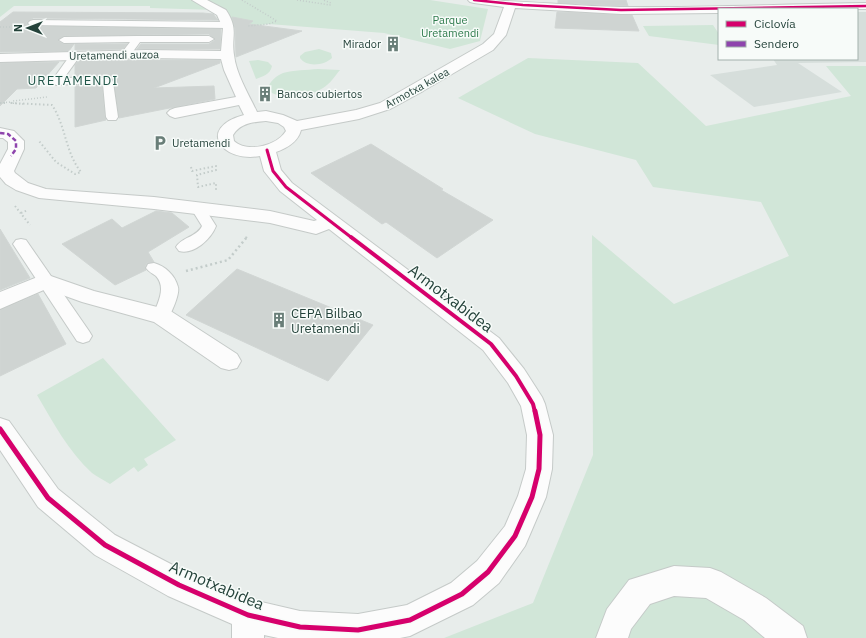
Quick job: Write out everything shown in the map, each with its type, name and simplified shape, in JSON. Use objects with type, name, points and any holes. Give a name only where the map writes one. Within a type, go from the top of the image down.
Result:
[{"type":"street","points":[[198,0],[222,13],[228,26],[227,55],[231,70],[252,117]]},
{"type":"street","points":[[474,0],[510,5],[573,9],[718,9]]},
{"type":"street","name":"Armotxa kalea","points":[[293,127],[366,112],[385,106],[488,47],[500,35],[510,5]]},
{"type":"street","points":[[764,8],[866,6]]},
{"type":"street","name":"Uretamendi auzoa","points":[[0,58],[125,55],[227,55]]},
{"type":"street","points":[[175,113],[244,100]]},
{"type":"street","points":[[276,116],[290,122],[293,127],[294,133],[290,139],[282,145],[267,150],[248,152],[237,150],[229,146],[225,141],[225,135],[228,129],[236,123],[252,117],[276,116]]},
{"type":"street","points":[[0,133],[8,134],[16,141],[16,149],[5,171],[8,178],[32,190],[45,194],[176,206],[199,210],[270,217],[316,228],[331,221]]},
{"type":"street","name":"Armotxabidea","points":[[0,430],[19,459],[48,498],[105,544],[180,585],[248,626],[358,630],[410,620],[462,594],[488,572],[515,536],[532,496],[539,469],[540,434],[533,404],[516,376],[491,344],[286,187],[274,171],[267,150]]},
{"type":"street","points":[[0,301],[45,281],[90,297],[161,316],[229,361]]},
{"type":"street","points":[[612,638],[618,620],[640,591],[674,581],[710,583],[755,609],[791,638]]},
{"type":"lane","points":[[33,23],[228,26]]},
{"type":"lane","points":[[125,55],[137,39]]},
{"type":"lane","points":[[64,40],[209,39]]},
{"type":"lane","points":[[75,56],[56,82],[96,80],[108,82],[112,117]]},
{"type":"lane","points":[[184,247],[204,237],[207,232],[209,226],[199,210]]},
{"type":"lane","points":[[21,244],[83,336]]},
{"type":"lane","points":[[154,268],[162,273],[170,287],[169,295],[161,316]]},
{"type":"path","points":[[228,26],[269,24],[276,21],[242,0]]},
{"type":"path","points":[[297,0],[330,5],[332,3],[324,0]]},
{"type":"path","points":[[12,102],[45,99],[50,96],[61,81]]},
{"type":"path","points":[[0,102],[52,105],[62,121],[73,164],[81,172],[75,174],[56,162],[38,138]]},
{"type":"path","points":[[176,206],[183,202],[216,195],[216,183],[198,187],[197,175],[216,170],[216,166],[192,171],[191,167]]},
{"type":"path","points":[[185,271],[228,260],[246,240],[249,231]]},
{"type":"shaded area","points":[[858,12],[866,12],[866,62],[798,63],[842,92],[754,107],[710,75],[777,65],[774,60],[858,60]]},
{"type":"green space","name":"Parque Uretamendi","points":[[0,0],[430,0],[488,9],[480,41],[450,49],[384,33],[269,24],[229,28],[216,10],[150,8],[150,6],[14,6],[0,17]]},
{"type":"green space","points":[[713,25],[718,32],[718,45],[649,36],[643,26]]},
{"type":"green space","points":[[319,49],[331,53],[332,58],[321,64],[311,64],[300,58],[300,56],[305,52]]},
{"type":"green space","points":[[528,58],[638,63],[706,126],[851,96],[826,66],[866,66],[866,638],[444,638],[533,603],[593,455],[592,235],[674,304],[789,256],[761,202],[653,187],[636,160],[535,134],[458,98]]},
{"type":"green space","points":[[258,60],[268,62],[272,66],[268,73],[256,79],[249,61]]},
{"type":"green space","points":[[318,69],[340,70],[326,86],[310,94],[302,96],[281,96],[270,91],[269,88],[271,82],[281,74]]},
{"type":"green space","points":[[103,358],[176,440],[144,459],[148,465],[138,472],[134,467],[110,484],[92,473],[83,464],[62,436],[37,395]]},
{"type":"building","points":[[558,0],[626,0],[628,6],[558,3]]},
{"type":"building","points":[[13,12],[213,14],[218,20],[33,18],[26,23],[30,26],[221,29],[220,49],[137,49],[141,44],[209,44],[215,40],[209,34],[64,36],[58,41],[64,44],[74,44],[69,51],[0,52],[0,22]]},
{"type":"building","points":[[557,12],[632,15],[639,31],[555,28]]},
{"type":"building","points":[[232,17],[253,21],[249,24],[302,31],[236,57],[235,28]]},
{"type":"building","points":[[75,44],[127,44],[123,49],[75,50]]},
{"type":"building","points":[[220,60],[220,63],[154,88],[214,86],[215,99],[119,118],[113,79],[96,76],[75,76],[75,65],[78,61]]},
{"type":"building","points":[[59,62],[36,88],[17,89],[0,106],[0,63]]},
{"type":"building","points":[[102,85],[106,120],[75,127],[75,86]]},
{"type":"building","points":[[371,144],[443,189],[441,190],[493,220],[437,258],[386,222],[382,224],[311,173]]},
{"type":"building","points":[[156,211],[172,213],[189,227],[148,252],[154,262],[147,263],[145,267],[146,270],[115,285],[62,244],[112,219],[122,228]]},
{"type":"building","points":[[0,229],[30,278],[0,290]]},
{"type":"building","name":"CEPA Bilbao Uretamendi","points":[[237,269],[373,325],[328,381],[186,315]]},
{"type":"building","points":[[38,294],[66,344],[0,376],[0,310]]},
{"type":"marked path","points":[[0,133],[8,134],[16,141],[16,149],[11,156]]},
{"type":"cycle path","points":[[474,0],[572,9],[718,9]]},
{"type":"cycle path","points":[[768,8],[866,6]]},
{"type":"cycle path","points":[[0,429],[48,498],[105,545],[179,585],[248,615],[300,627],[358,630],[410,620],[462,594],[488,572],[515,536],[532,497],[539,469],[540,435],[533,404],[516,376],[491,344],[286,187],[273,171],[267,150]]},
{"type":"place","name":"Mirador","points":[[393,44]]},
{"type":"place","name":"Bancos cubiertos","points":[[265,94]]},
{"type":"place","name":"Uretamendi","points":[[160,143]]},
{"type":"place","name":"CEPA Bilbao Uretamendi","points":[[279,320]]},
{"type":"district","name":"URETAMENDI","points":[[73,80]]}]
